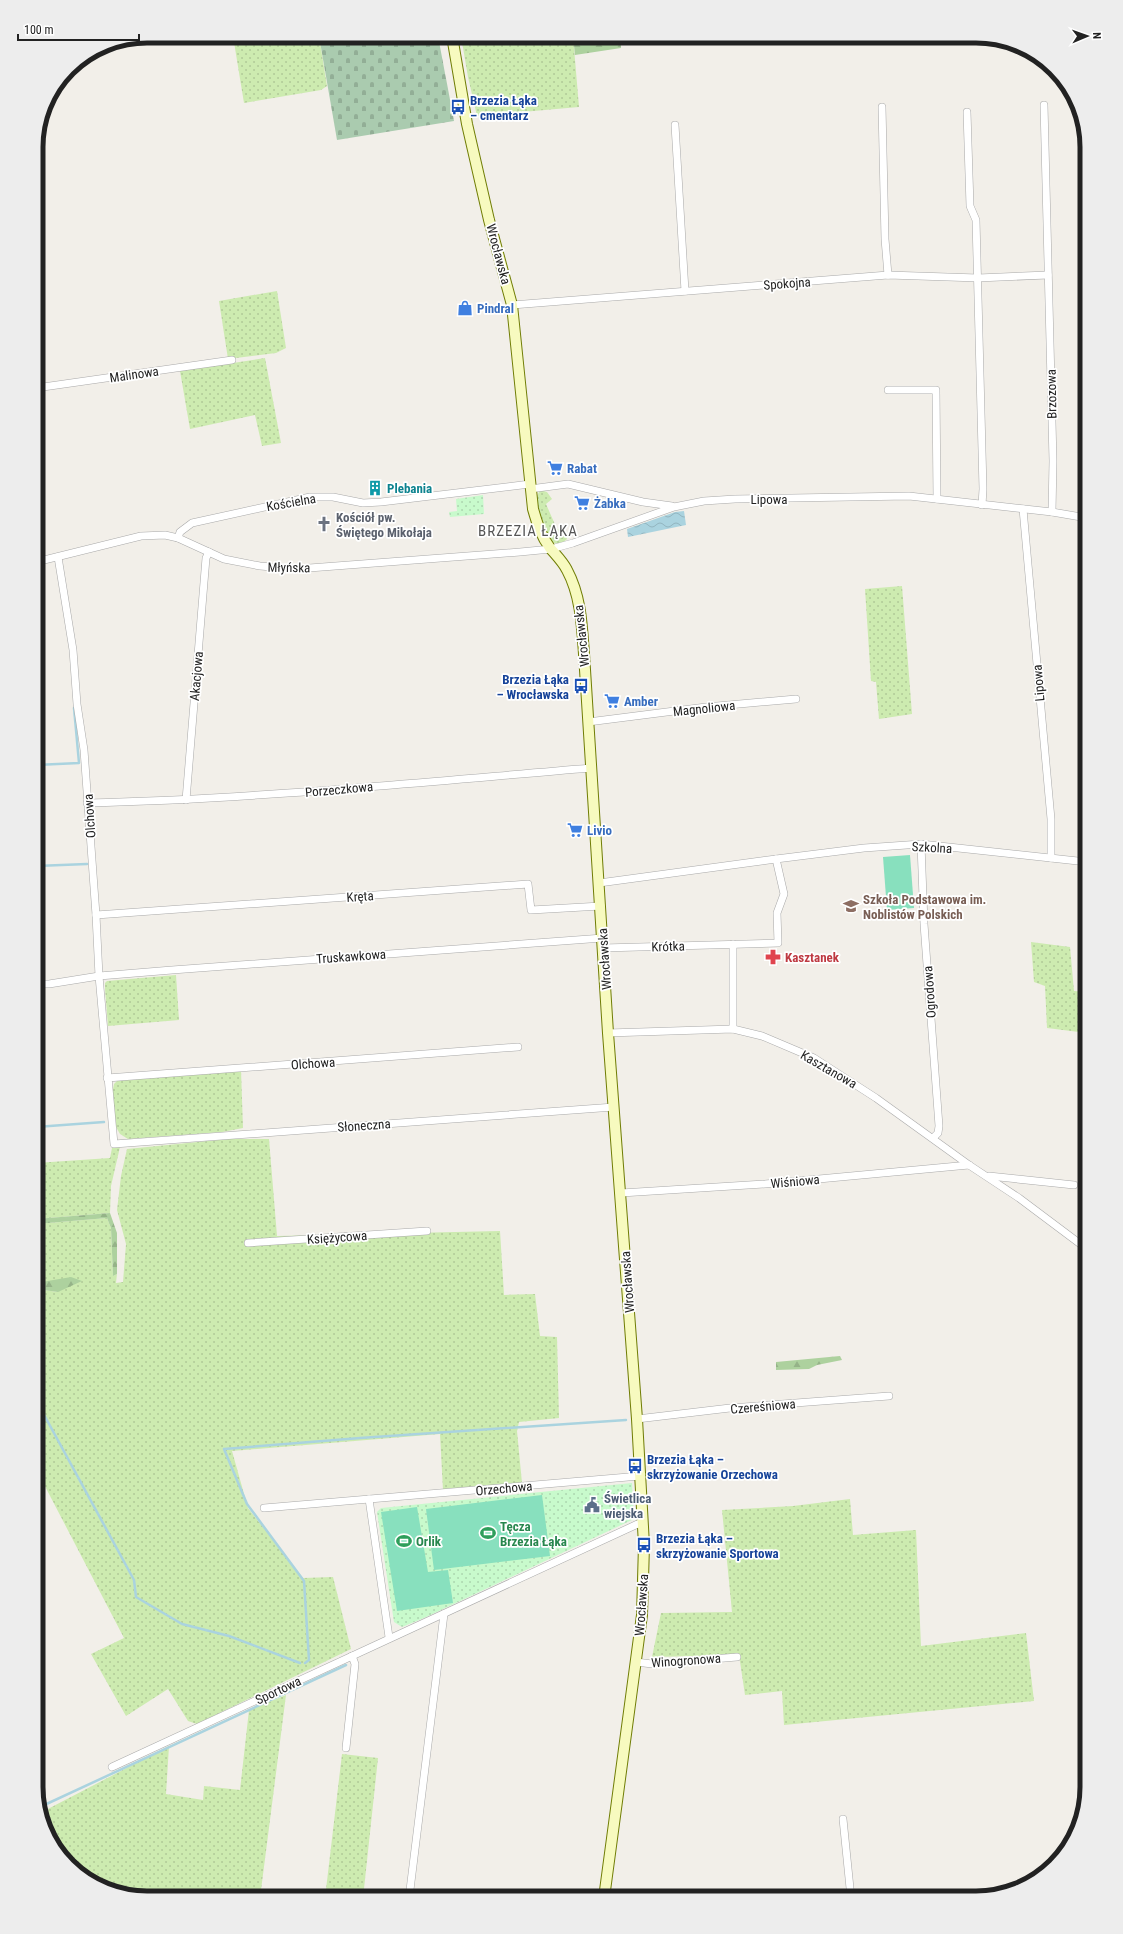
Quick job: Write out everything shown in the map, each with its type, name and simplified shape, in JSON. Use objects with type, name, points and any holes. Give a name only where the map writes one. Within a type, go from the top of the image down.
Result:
[{"type":"street","name":"Wrocławska","points":[[453,43],[467,124],[489,220],[512,305],[530,486],[538,526],[551,549],[566,568],[579,605],[584,654],[604,948],[608,1033],[637,1419],[644,1591],[636,1662],[605,1891]]},
{"type":"street","name":"Brzozowa","points":[[1044,105],[1053,461],[1052,512]]},
{"type":"street","points":[[882,108],[885,239],[888,275]]},
{"type":"street","points":[[967,112],[970,206],[976,220],[983,489],[982,505]]},
{"type":"street","points":[[674,125],[685,291]]},
{"type":"street","name":"Spokojna","points":[[512,305],[888,275],[978,278],[1048,275]]},
{"type":"street","name":"Malinowa","points":[[43,387],[232,360]]},
{"type":"street","points":[[888,390],[936,390],[937,499]]},
{"type":"street","name":"Lipowa","points":[[530,486],[568,484],[643,502],[674,507]]},
{"type":"street","name":"Kościelna","points":[[178,538],[180,532],[192,523],[298,498],[321,497],[344,499],[363,503],[530,486]]},
{"type":"street","name":"Lipowa","points":[[551,549],[573,543],[674,507],[704,501],[735,499],[909,496],[1052,512],[1080,517]]},
{"type":"street","name":"Lipowa","points":[[1023,509],[1051,819],[1051,858]]},
{"type":"street","name":"Młyńska","points":[[43,560],[141,536],[165,535],[178,538],[231,561],[260,566],[296,569],[551,549]]},
{"type":"street","name":"Akacjowa","points":[[186,800],[206,558],[209,552]]},
{"type":"street","name":"Olchowa","points":[[58,557],[74,650],[77,704],[84,750],[99,976],[114,1144]]},
{"type":"street","name":"Magnoliowa","points":[[588,722],[706,707],[796,699]]},
{"type":"street","name":"Porzeczkowa","points":[[87,803],[186,800],[337,790],[591,768]]},
{"type":"street","name":"Szkolna","points":[[599,884],[776,858],[864,848],[921,844],[1080,861]]},
{"type":"street","name":"Ogrodowa","points":[[921,844],[924,924],[938,1126],[938,1132],[933,1138]]},
{"type":"street","name":"Krótka","points":[[604,948],[778,943],[777,914],[784,894],[776,858]]},
{"type":"street","name":"Kręta","points":[[96,915],[528,884],[531,910],[601,906]]},
{"type":"street","name":"Truskawkowa","points":[[43,984],[99,976],[603,938]]},
{"type":"street","points":[[733,944],[733,1028]]},
{"type":"street","name":"Kasztanowa","points":[[608,1033],[733,1028],[762,1036],[814,1058],[876,1098],[970,1165],[1020,1198],[1080,1244]]},
{"type":"street","name":"Olchowa","points":[[108,1078],[518,1047]]},
{"type":"street","name":"Słoneczna","points":[[114,1144],[614,1107]]},
{"type":"street","name":"Wiśniowa","points":[[621,1192],[765,1184],[970,1165]]},
{"type":"street","points":[[986,1176],[1074,1185]]},
{"type":"street","name":"Księżycowa","points":[[248,1244],[427,1231]]},
{"type":"street","name":"Czereśniowa","points":[[637,1419],[730,1408],[889,1396]]},
{"type":"street","name":"Orzechowa","points":[[264,1508],[640,1476]]},
{"type":"street","points":[[368,1499],[389,1637]]},
{"type":"street","name":"Sportowa","points":[[112,1767],[352,1656],[389,1637],[444,1614],[642,1522]]},
{"type":"street","points":[[410,1891],[444,1614]]},
{"type":"street","points":[[346,1748],[355,1664],[352,1656]]},
{"type":"street","name":"Winogronowa","points":[[636,1662],[652,1664],[737,1657]]},
{"type":"street","points":[[843,1819],[850,1891]]},
{"type":"green space","points":[[234,43],[320,43],[327,86],[321,90],[244,103]]},
{"type":"green space","points":[[320,43],[439,43],[454,121],[337,140]]},
{"type":"green space","points":[[462,43],[574,43],[579,107],[477,116]]},
{"type":"green space","points":[[574,43],[621,43],[621,48],[575,55]]},
{"type":"green space","points":[[277,291],[286,348],[276,353],[228,359],[219,301]]},
{"type":"green space","points":[[265,358],[281,443],[262,446],[255,415],[190,429],[180,371]]},
{"type":"green space","points":[[540,490],[547,492],[552,499],[546,504],[557,529],[563,528],[567,539],[561,543],[557,544],[550,541],[541,523],[536,498]]},
{"type":"green space","points":[[483,495],[484,514],[450,517],[449,512],[457,511],[456,499]]},
{"type":"green space","points":[[902,586],[912,714],[879,719],[876,682],[871,681],[865,589]]},
{"type":"green space","points":[[910,855],[914,908],[887,910],[883,857]]},
{"type":"green space","points":[[1031,942],[1070,947],[1074,991],[1080,991],[1080,1032],[1047,1028],[1045,986],[1034,982]]},
{"type":"green space","points":[[176,975],[179,1020],[108,1026],[105,989],[105,983],[107,981]]},
{"type":"green space","points":[[241,1070],[243,1128],[222,1132],[128,1139],[120,1134],[116,1127],[112,1094],[114,1084],[118,1080]]},
{"type":"green space","points":[[228,1139],[269,1139],[277,1236],[500,1231],[504,1295],[535,1294],[540,1336],[557,1337],[559,1418],[519,1422],[517,1431],[522,1483],[443,1490],[440,1434],[232,1451],[248,1508],[303,1578],[333,1577],[351,1649],[197,1724],[188,1721],[168,1689],[126,1716],[91,1654],[124,1638],[43,1482],[43,1290],[58,1292],[43,1283],[43,1223],[107,1218],[111,1228],[113,1276],[117,1274],[116,1283],[123,1282],[126,1244],[117,1210],[121,1176],[127,1149]]},
{"type":"green space","points":[[120,1147],[111,1186],[110,1213],[43,1218],[43,1163],[110,1158],[112,1148]]},
{"type":"green space","points":[[110,1213],[117,1233],[117,1274],[113,1276],[111,1228],[107,1218],[43,1223],[43,1218]]},
{"type":"green space","points":[[71,1277],[82,1281],[58,1292],[43,1290],[43,1282]]},
{"type":"green space","points":[[840,1356],[842,1360],[817,1365],[809,1369],[776,1370],[776,1362]]},
{"type":"green space","points":[[632,1483],[634,1519],[424,1618],[402,1627],[394,1622],[377,1512],[381,1508]]},
{"type":"green space","name":"Tęcza Brzezia Łąka","points":[[542,1495],[550,1556],[434,1570],[426,1509]]},
{"type":"green space","points":[[850,1499],[853,1535],[916,1530],[921,1646],[1026,1633],[1034,1701],[784,1725],[782,1691],[745,1695],[739,1655],[652,1657],[661,1613],[732,1612],[722,1510],[793,1506]]},
{"type":"green space","name":"Orlik","points":[[417,1507],[428,1572],[448,1570],[453,1603],[397,1611],[381,1512]]},
{"type":"green space","points":[[286,1695],[261,1891],[140,1891],[126,1889],[89,1874],[69,1856],[60,1845],[46,1810],[169,1746],[166,1794],[203,1800],[204,1786],[240,1790],[249,1710]]},
{"type":"green space","points":[[342,1754],[378,1758],[364,1891],[326,1891]]},
{"type":"water","points":[[684,511],[686,525],[628,537],[627,529],[675,512]]},
{"type":"waterway","points":[[43,765],[79,763],[74,708]]},
{"type":"waterway","points":[[43,866],[87,864]]},
{"type":"waterway","points":[[43,1126],[104,1122]]},
{"type":"waterway","points":[[43,1413],[134,1580],[136,1597],[182,1624],[229,1636],[300,1663]]},
{"type":"waterway","points":[[305,1663],[309,1660],[304,1581],[247,1504],[224,1449],[626,1420]]},
{"type":"waterway","points":[[45,1805],[346,1665]]},
{"type":"place","name":"Brzezia Łąka – cmentarz","points":[[458,107]]},
{"type":"place","name":"Pindral","points":[[465,308]]},
{"type":"place","name":"Rabat","points":[[555,468]]},
{"type":"place","name":"Plebania","points":[[375,488]]},
{"type":"place","name":"Żabka","points":[[582,503]]},
{"type":"place","name":"Kościół pw. Świętego Mikołaja","points":[[324,524]]},
{"type":"place","name":"Brzezia Łąka – Wrocławska","points":[[581,686]]},
{"type":"place","name":"Amber","points":[[612,701]]},
{"type":"place","name":"Livio","points":[[575,830]]},
{"type":"place","name":"Szkoła Podstawowa im. Noblistów Polskich","points":[[851,906]]},
{"type":"place","name":"Kasztanek","points":[[773,957]]},
{"type":"place","name":"Brzezia Łąka – skrzyżowanie Orzechowa","points":[[635,1466]]},
{"type":"place","name":"Świetlica wiejska","points":[[592,1505]]},
{"type":"place","name":"Tęcza Brzezia Łąka","points":[[488,1533]]},
{"type":"place","name":"Orlik","points":[[404,1541]]},
{"type":"place","name":"Brzezia Łąka – skrzyżowanie Sportowa","points":[[644,1545]]},
{"type":"district","name":"BRZEZIA ŁĄKA","points":[[528,531]]}]
